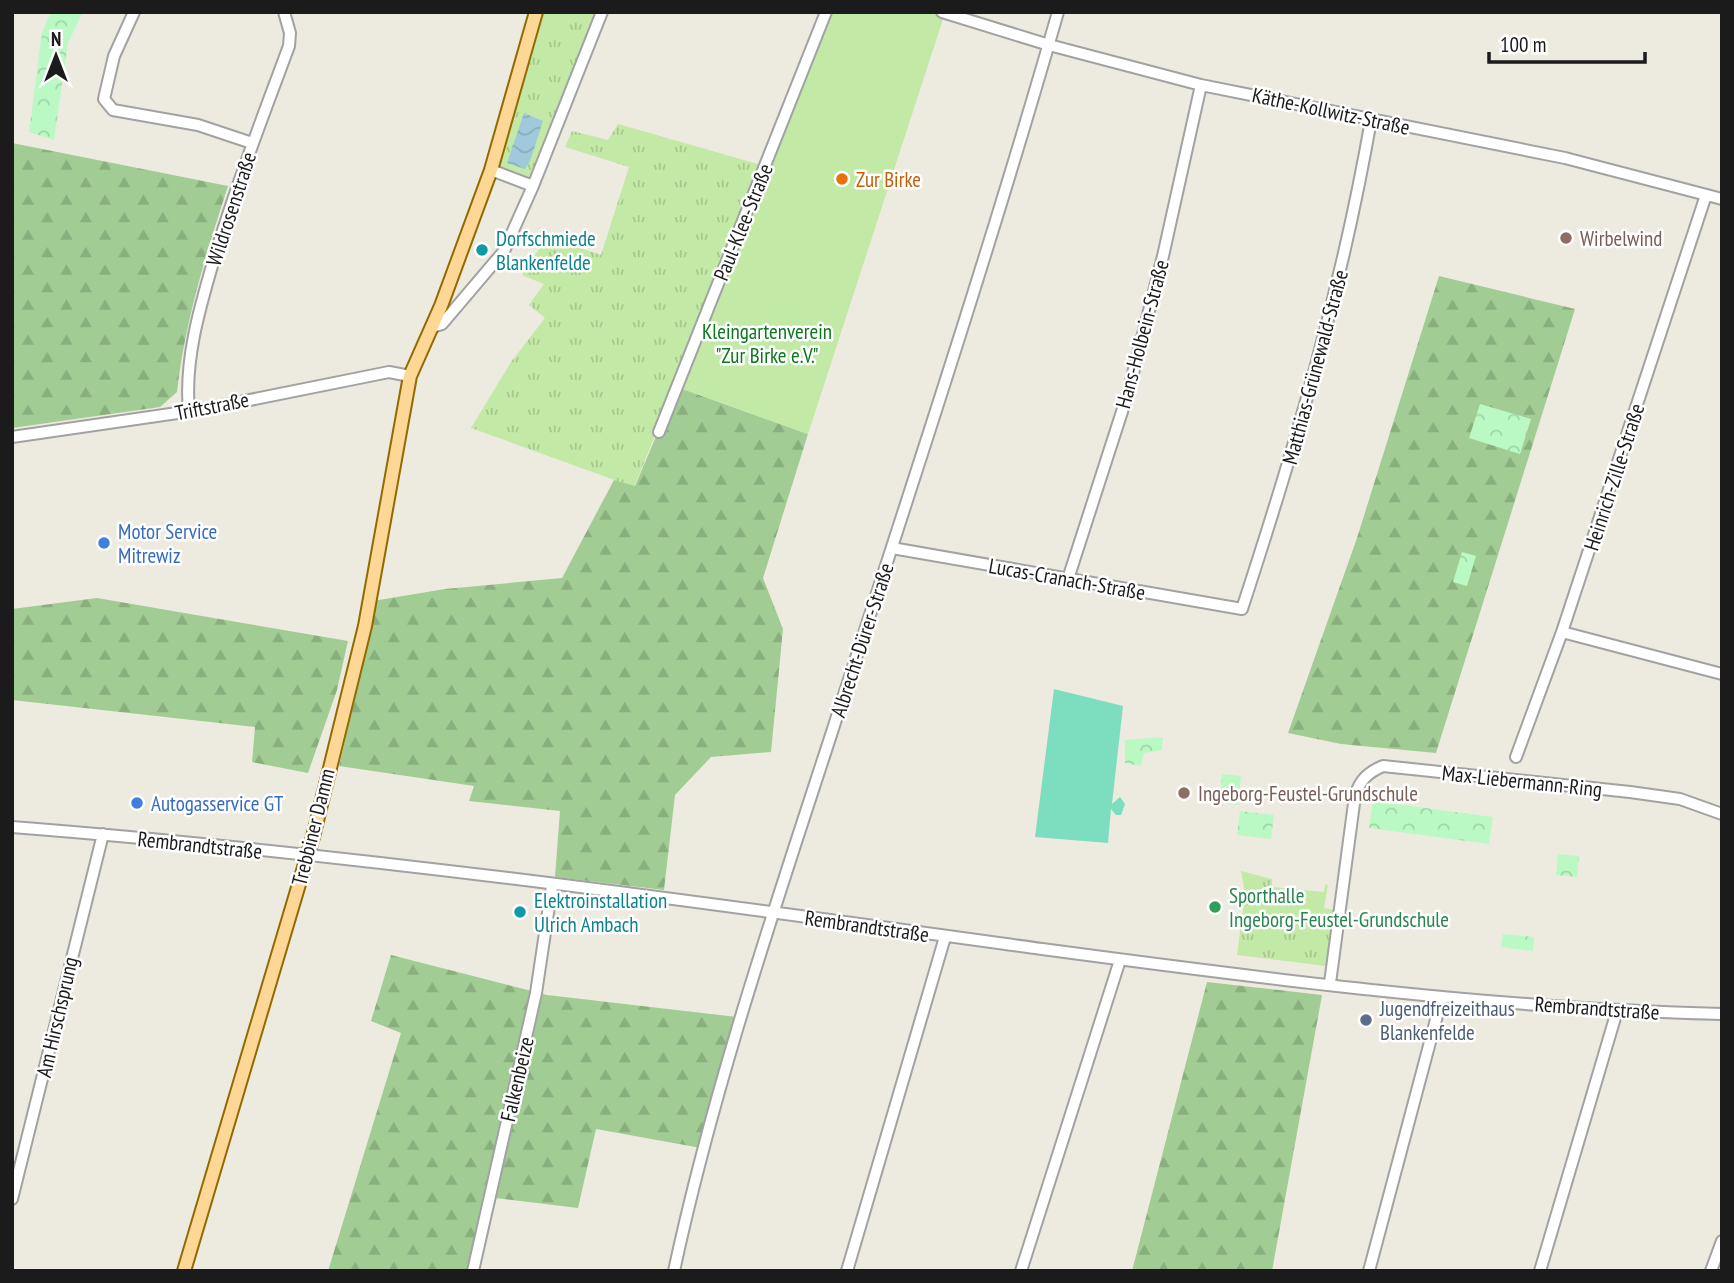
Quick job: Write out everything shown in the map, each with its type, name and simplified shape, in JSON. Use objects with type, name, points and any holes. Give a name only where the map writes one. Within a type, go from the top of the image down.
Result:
[{"type":"main road","name":"Trebbiner Damm","points":[[184,1271],[307,857],[362,638],[410,376],[432,327],[491,170],[536,12]]},
{"type":"street","points":[[134,12],[114,57],[104,99],[106,105],[113,110],[198,125],[252,143]]},
{"type":"street","name":"Wildrosenstraße","points":[[189,411],[187,381],[201,303],[228,210],[289,46],[284,12]]},
{"type":"street","points":[[432,327],[442,324],[503,251],[533,186],[602,12]]},
{"type":"street","name":"Paul-Klee-Straße","points":[[659,432],[827,12]]},
{"type":"street","name":"Käthe-Kollwitz-Straße","points":[[942,12],[1049,46],[1201,85],[1565,158],[1722,199]]},
{"type":"street","name":"Albrecht-Dürer-Straße","points":[[674,1271],[698,1168],[773,914],[892,548],[1058,12]]},
{"type":"street","name":"Hans-Holbein-Straße","points":[[1068,579],[1128,393],[1163,256],[1201,85]]},
{"type":"street","name":"Matthias-Grünewald-Straße","points":[[1242,609],[1295,449],[1336,296],[1371,120]]},
{"type":"street","points":[[491,170],[533,186]]},
{"type":"street","name":"Heinrich-Zille-Straße","points":[[1516,757],[1562,632],[1706,195]]},
{"type":"street","name":"Triftstraße","points":[[12,436],[189,411],[389,372],[410,376]]},
{"type":"street","name":"Lucas-Cranach-Straße","points":[[892,548],[1242,609]]},
{"type":"street","points":[[1562,632],[1722,674]]},
{"type":"street","name":"Max-Liebermann-Ring","points":[[1330,983],[1355,796],[1359,784],[1376,769],[1383,766],[1630,792],[1680,799],[1722,814]]},
{"type":"street","name":"Rembrandtstraße","points":[[12,827],[103,834],[552,886],[1120,960],[1442,997],[1617,1012],[1722,1014]]},
{"type":"street","name":"Am Hirschsprung","points":[[12,1199],[103,834]]},
{"type":"street","name":"Falkenbeize","points":[[473,1271],[536,993],[552,886]]},
{"type":"street","points":[[847,1271],[945,937]]},
{"type":"street","points":[[1021,1271],[1120,960]]},
{"type":"street","points":[[1370,1271],[1442,997]]},
{"type":"street","points":[[1540,1271],[1617,1012]]},
{"type":"street","points":[[1711,1271],[1722,1241]]},
{"type":"green space","points":[[51,12],[83,12],[68,43],[54,140],[29,132],[42,32]]},
{"type":"green space","points":[[536,12],[601,12],[533,186],[491,170]]},
{"type":"green space","name":"Kleingartenverein \"Zur Birke e.V.\"","points":[[826,12],[945,13],[808,434],[677,387]]},
{"type":"green space","points":[[618,124],[765,166],[634,487],[471,428],[511,362],[545,318],[529,305],[544,284],[522,275],[547,237],[601,255],[629,167],[565,147],[572,131],[608,140]]},
{"type":"green space","points":[[12,143],[228,186],[191,314],[177,392],[160,407],[12,428]]},
{"type":"green space","points":[[1439,276],[1575,309],[1436,753],[1341,744],[1288,733],[1357,538]]},
{"type":"green space","points":[[677,387],[808,434],[763,578],[783,629],[771,752],[711,757],[675,795],[664,890],[555,877],[560,811],[469,801],[474,786],[339,766],[363,663],[373,601],[445,589],[562,578],[614,480],[635,486]]},
{"type":"green space","points":[[1480,404],[1531,419],[1520,454],[1469,438]]},
{"type":"green space","points":[[1462,552],[1476,556],[1467,586],[1453,582]]},
{"type":"green space","points":[[97,598],[348,641],[337,690],[308,773],[252,762],[255,727],[12,700],[12,609]]},
{"type":"green space","points":[[1054,689],[1123,706],[1112,804],[1120,797],[1125,804],[1121,815],[1116,815],[1111,809],[1108,843],[1035,837]]},
{"type":"green space","points":[[1163,737],[1162,750],[1144,753],[1141,766],[1125,763],[1125,740]]},
{"type":"green space","points":[[1222,774],[1241,776],[1238,805],[1220,803]]},
{"type":"green space","points":[[1373,801],[1493,817],[1489,844],[1369,828]]},
{"type":"green space","points":[[1240,811],[1274,815],[1271,839],[1237,835]]},
{"type":"green space","points":[[1558,854],[1579,856],[1577,877],[1556,875]]},
{"type":"green space","points":[[1241,871],[1272,879],[1272,887],[1324,892],[1325,884],[1328,885],[1324,908],[1334,910],[1326,966],[1237,955],[1245,893]]},
{"type":"green space","points":[[1503,934],[1534,937],[1533,951],[1501,947]]},
{"type":"green space","points":[[391,955],[547,995],[737,1017],[701,1148],[596,1129],[578,1208],[495,1198],[478,1271],[328,1271],[401,1033],[371,1021]]},
{"type":"green space","points":[[1207,982],[1322,995],[1272,1271],[1132,1271]]},
{"type":"water","points":[[524,113],[543,121],[525,169],[507,163]]},
{"type":"place","name":"Zur Birke","points":[[842,179]]},
{"type":"place","name":"Wirbelwind","points":[[1566,238]]},
{"type":"place","name":"Dorfschmiede Blankenfelde","points":[[482,250]]},
{"type":"place","name":"Motor Service Mitrewiz","points":[[104,543]]},
{"type":"place","name":"Ingeborg-Feustel-Grundschule","points":[[1184,793]]},
{"type":"place","name":"Autogasservice GT","points":[[137,803]]},
{"type":"place","name":"Sporthalle Ingeborg-Feustel-Grundschule","points":[[1215,907]]},
{"type":"place","name":"Elektroinstallation Ulrich Ambach","points":[[520,912]]},
{"type":"place","name":"Jugendfreizeithaus Blankenfelde","points":[[1366,1020]]}]
